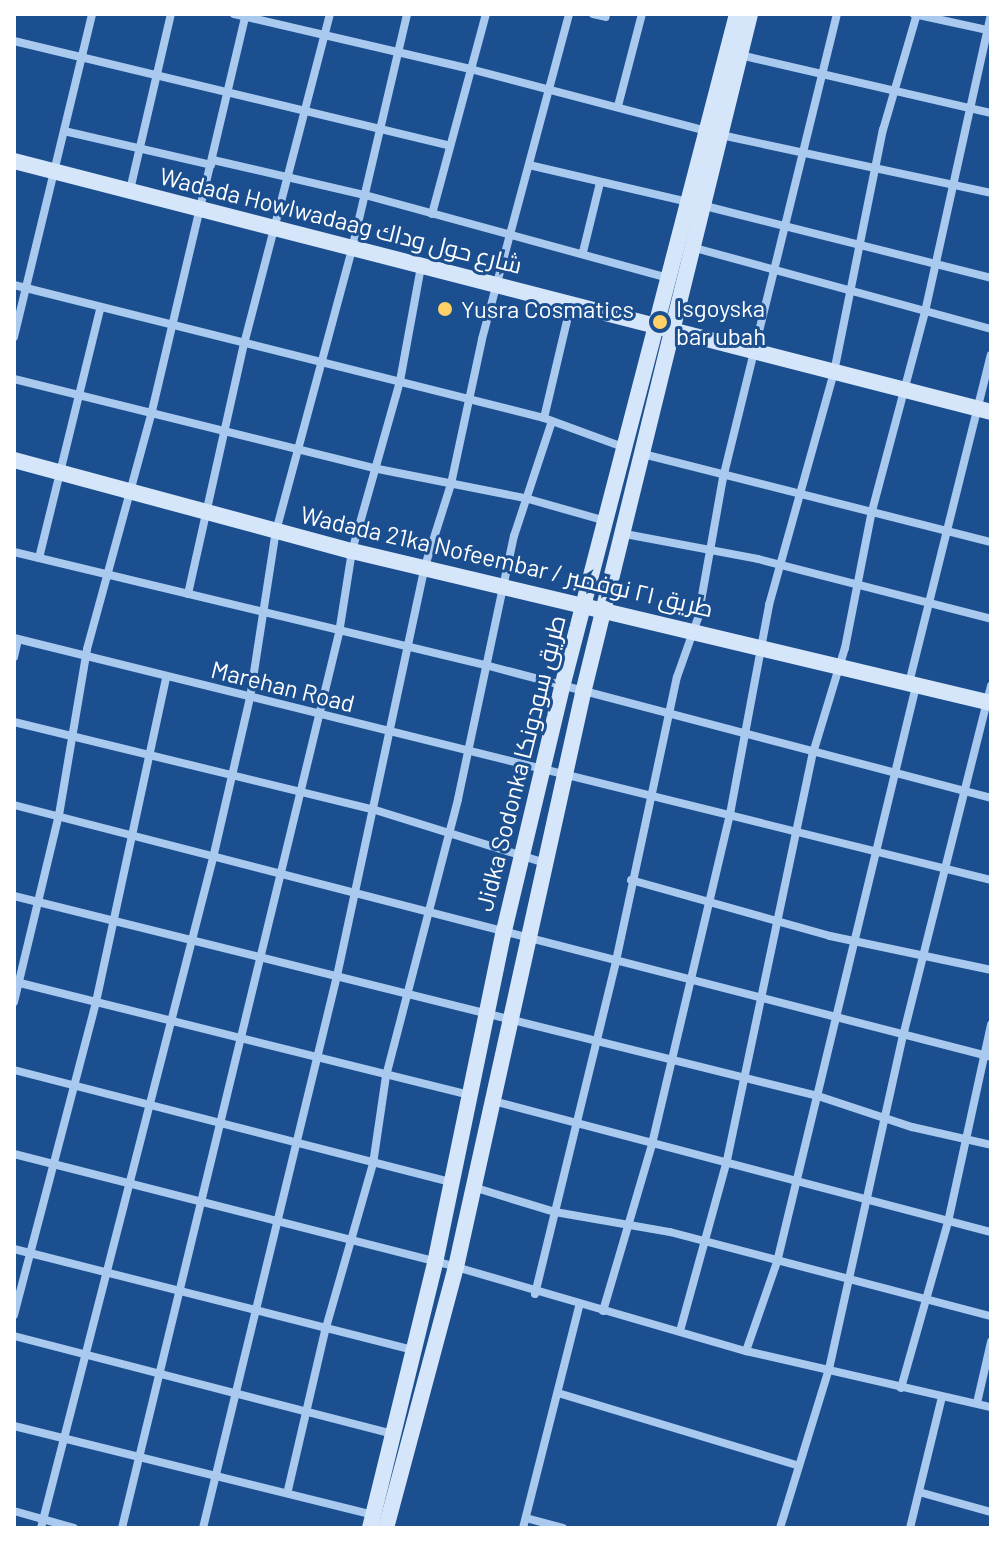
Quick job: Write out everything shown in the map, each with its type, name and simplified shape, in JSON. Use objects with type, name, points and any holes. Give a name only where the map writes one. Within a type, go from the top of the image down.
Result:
[{"type":"main road","name":"Jidka Sodonka طريق سودونكا","points":[[372,1522],[435,1263],[503,935],[562,687],[668,278],[697,204],[737,14]]},
{"type":"main road","name":"Jidka Sodonka طريق سودونكا","points":[[714,133],[750,14]]},
{"type":"main road","name":"Wadada Howlwadaag شارع حول وداك","points":[[14,161],[421,267],[657,323],[985,411]]},
{"type":"main road","name":"Jidka Sodonka طريق سودونكا","points":[[386,1528],[456,1267],[583,693],[695,248],[697,204]]},
{"type":"main road","name":"Wadada 21ka Nofeembar / طريق ٢١ نوفمبر","points":[[14,460],[131,489],[205,513],[352,551],[584,602],[912,685],[990,697]]},
{"type":"street","points":[[14,337],[92,14]]},
{"type":"street","points":[[130,190],[171,14]]},
{"type":"street","points":[[234,14],[324,38],[474,70],[714,133],[991,193]]},
{"type":"street","points":[[188,594],[244,344],[330,14]]},
{"type":"street","points":[[42,1524],[107,1269],[133,1183],[169,1021],[233,776],[250,698],[276,531],[352,249],[407,14]]},
{"type":"street","points":[[432,214],[474,70],[486,14]]},
{"type":"street","points":[[203,1528],[313,1059],[337,976],[425,566],[451,484],[468,399],[569,14]]},
{"type":"street","points":[[593,14],[606,17]]},
{"type":"street","points":[[618,106],[642,14]]},
{"type":"street","points":[[535,1294],[616,961],[650,795],[712,549],[723,478],[774,268],[806,153],[837,14]]},
{"type":"street","points":[[603,1311],[632,1223],[652,1144],[730,814],[742,735],[762,646],[799,494],[834,372],[874,170],[916,14],[989,30]]},
{"type":"street","points":[[680,1331],[727,1160],[813,753],[841,665],[872,511],[925,312],[991,14]]},
{"type":"street","points":[[14,1002],[16,982],[59,815],[88,659],[230,95],[246,16]]},
{"type":"street","points":[[14,41],[156,74],[230,95],[305,108],[450,146]]},
{"type":"street","points":[[740,55],[991,113]]},
{"type":"street","points":[[64,131],[139,150],[290,176],[583,252],[668,278]]},
{"type":"street","points":[[529,165],[935,261],[991,278]]},
{"type":"street","points":[[583,252],[600,183]]},
{"type":"street","points":[[695,248],[991,329]]},
{"type":"street","points":[[122,1528],[339,633],[352,551],[400,381],[421,267]]},
{"type":"street","points":[[14,285],[548,420],[645,456],[723,478],[872,511],[991,542]]},
{"type":"street","points":[[288,1490],[325,1331],[373,1164],[386,1076],[409,997],[489,666],[525,498],[548,420],[571,304]]},
{"type":"street","points":[[39,558],[100,309]]},
{"type":"street","points":[[746,1351],[777,1262],[818,1096],[835,1014],[895,772],[945,530],[985,411],[991,355]]},
{"type":"street","points":[[14,379],[300,447],[373,468],[525,498],[606,521]]},
{"type":"street","points":[[625,534],[712,549],[991,619]]},
{"type":"street","points":[[14,552],[108,577],[264,611],[408,650],[489,666],[991,798]]},
{"type":"street","points":[[14,657],[16,638]]},
{"type":"street","name":"Marehan Road","points":[[16,638],[388,734],[567,774],[991,880]]},
{"type":"street","points":[[14,1315],[57,1163],[73,1084],[96,1002],[152,759],[166,677]]},
{"type":"street","points":[[780,1528],[796,1465],[829,1369],[851,1282],[888,1119],[903,1036],[990,697]]},
{"type":"street","points":[[14,722],[152,759],[372,809],[522,853],[545,863]]},
{"type":"street","points":[[14,805],[503,935],[835,1014],[903,1036],[987,1057]]},
{"type":"street","points":[[631,880],[708,898],[830,936],[855,938],[991,970]]},
{"type":"street","points":[[14,896],[189,943],[337,976],[596,1045],[818,1096],[888,1119],[991,1145]]},
{"type":"street","points":[[16,982],[313,1059],[469,1095]]},
{"type":"street","points":[[901,1388],[948,1222],[987,1057],[991,1025]]},
{"type":"street","points":[[14,1070],[144,1099],[150,1107],[451,1182]]},
{"type":"street","points":[[493,1101],[652,1144],[727,1160],[991,1232]]},
{"type":"street","points":[[14,1154],[133,1183],[273,1224],[456,1267],[535,1294],[746,1351],[991,1407]]},
{"type":"street","points":[[472,1186],[555,1212],[632,1223],[991,1316]]},
{"type":"street","points":[[14,1249],[107,1269],[178,1292],[325,1331],[414,1350]]},
{"type":"street","points":[[523,1528],[579,1306]]},
{"type":"street","points":[[14,1336],[395,1435]]},
{"type":"street","points":[[977,1403],[991,1342]]},
{"type":"street","points":[[558,1393],[796,1465]]},
{"type":"street","points":[[910,1528],[942,1397]]},
{"type":"street","points":[[14,1426],[64,1435],[214,1476],[288,1490],[372,1522]]},
{"type":"street","points":[[919,1492],[991,1512]]},
{"type":"street","points":[[14,1511],[42,1524],[74,1528]]},
{"type":"street","points":[[526,1518],[563,1528]]},
{"type":"place","name":"Yusra Cosmatics","points":[[445,309]]},
{"type":"place","name":"Isgoyska bar ubah","points":[[660,322]]}]
